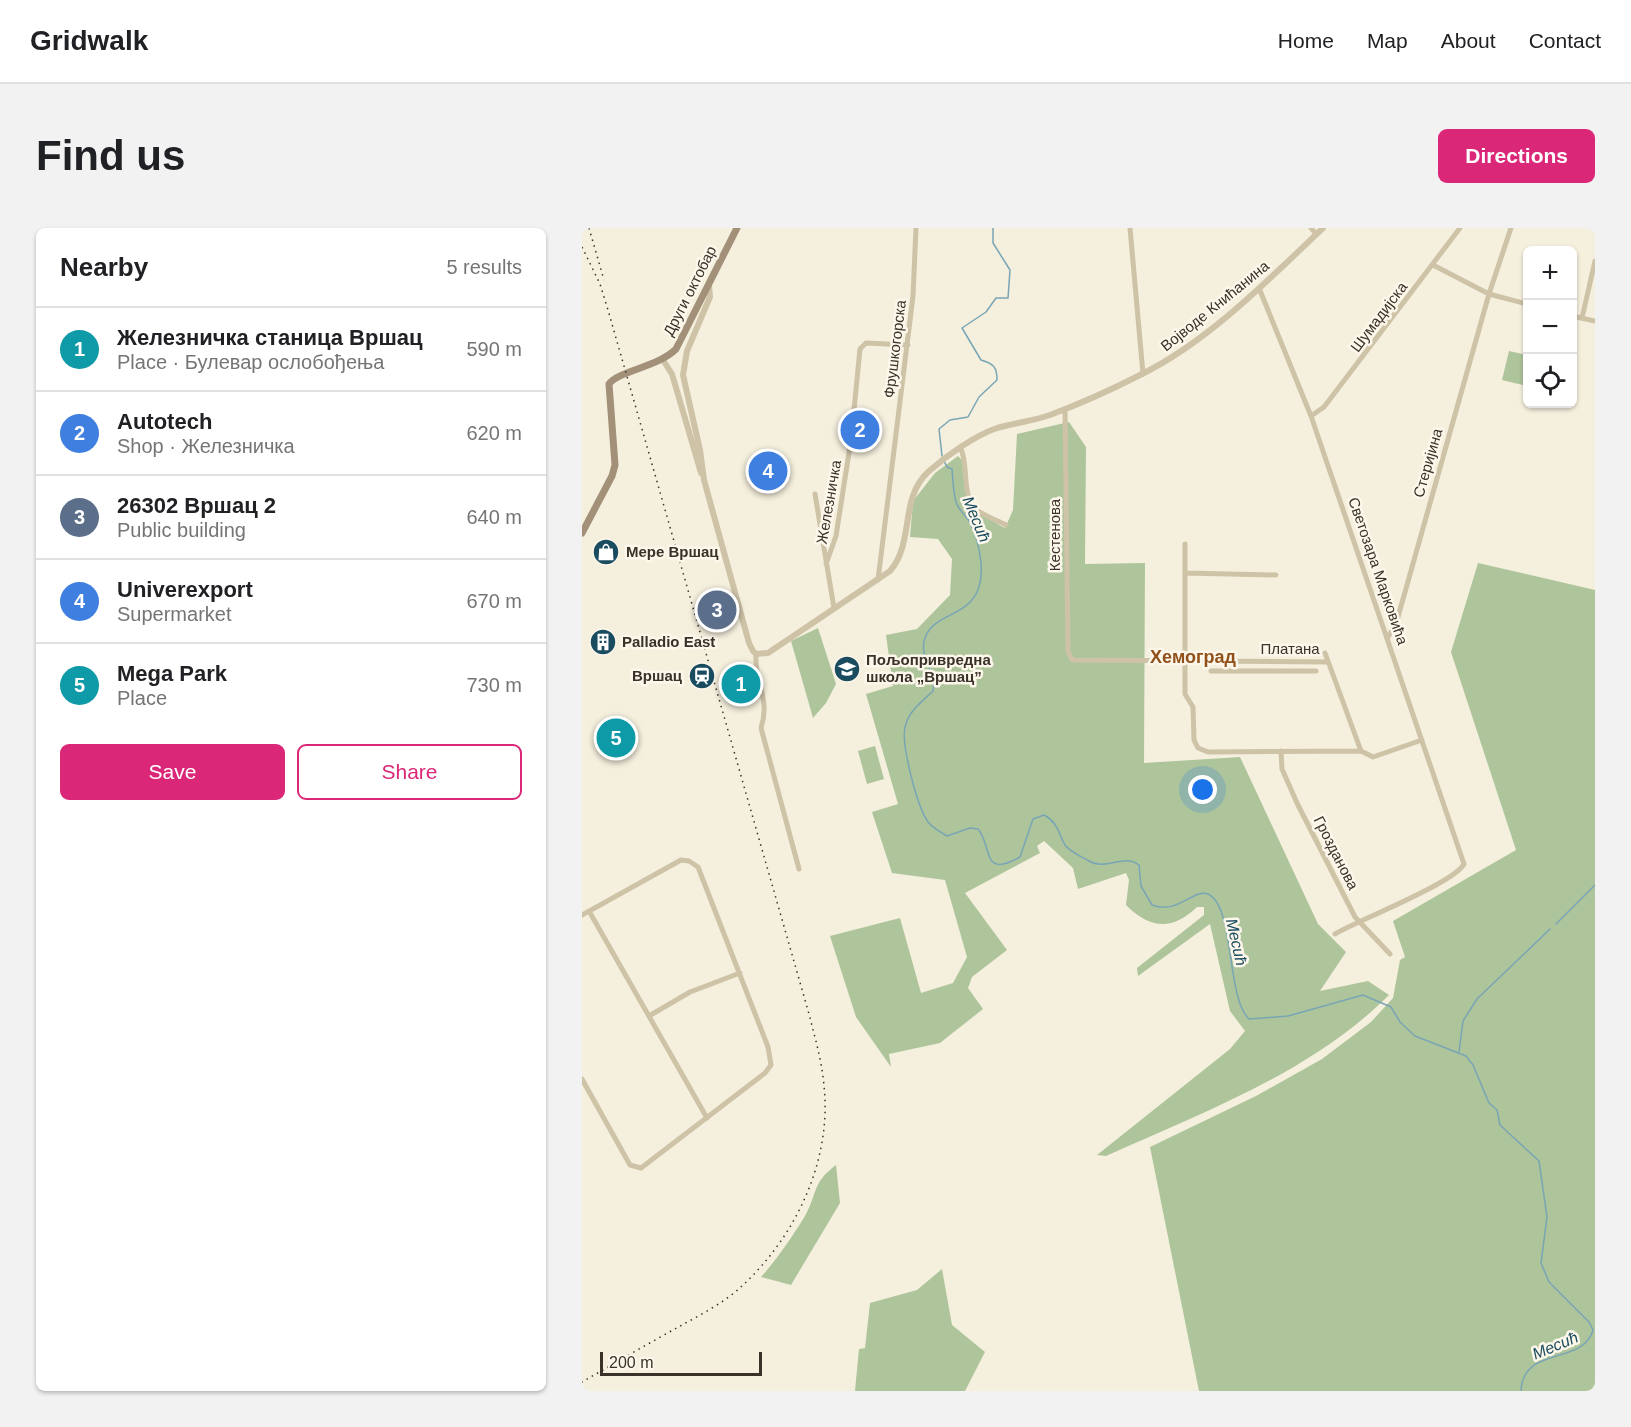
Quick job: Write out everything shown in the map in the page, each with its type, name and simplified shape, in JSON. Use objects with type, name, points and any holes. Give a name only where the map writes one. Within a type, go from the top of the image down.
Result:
[{"type":"main road","name":"Други октобар","points":[[582,533],[612,476],[615,465],[609,384],[616,377],[663,360],[680,344],[737,228]]},
{"type":"street","name":"Фрушкогорска","points":[[878,580],[914,296],[916,228]]},
{"type":"street","points":[[1130,228],[1143,374]]},
{"type":"street","name":"Војводе Книћанина","points":[[756,654],[768,653],[878,580],[898,562],[905,542],[912,493],[918,483],[938,464],[996,429],[1065,409],[1143,374],[1175,356],[1259,288],[1313,230],[1323,228]]},
{"type":"street","name":"Шумадијска","points":[[1311,416],[1324,407],[1460,228]]},
{"type":"street","name":"Стеријина","points":[[1388,637],[1396,624],[1489,294],[1511,228]]},
{"type":"street","points":[[1582,318],[1595,261]]},
{"type":"street","points":[[1433,265],[1489,294],[1523,303]]},
{"type":"street","points":[[704,480],[702,459],[683,368],[687,351],[706,307],[709,285]]},
{"type":"street","name":"Светозара Марковића","points":[[1259,288],[1311,416],[1388,637],[1463,866],[1428,889],[1360,920]]},
{"type":"street","points":[[1577,317],[1595,321]]},
{"type":"street","name":"Железничка","points":[[826,564],[836,536],[849,451],[860,349],[866,343],[908,345]]},
{"type":"street","points":[[663,360],[672,374],[749,643],[756,654],[757,674],[766,706],[761,728],[799,869]]},
{"type":"street","name":"Кестенова","points":[[1065,409],[1068,651],[1072,660]]},
{"type":"street","points":[[692,446],[698,439]]},
{"type":"street","points":[[692,446],[702,459]]},
{"type":"street","points":[[961,449],[966,462],[972,502],[976,509],[1006,525]]},
{"type":"street","points":[[815,494],[834,608]]},
{"type":"street","points":[[1185,544],[1185,696],[1193,707],[1194,740],[1200,750],[1361,751],[1370,757],[1422,740]]},
{"type":"street","points":[[1185,573],[1276,574]]},
{"type":"street","points":[[1325,653],[1361,751]]},
{"type":"street","name":"Платана","points":[[1072,660],[1328,662]]},
{"type":"street","points":[[1282,661],[1282,671]]},
{"type":"street","points":[[1211,671],[1316,671]]},
{"type":"street","name":"Грозданова","points":[[1281,751],[1282,769],[1296,803],[1355,917],[1390,954]]},
{"type":"street","points":[[582,915],[681,860],[689,861],[698,867],[771,1056],[771,1065],[765,1073],[641,1168],[630,1165],[582,1079]]},
{"type":"street","points":[[589,912],[707,1118]]},
{"type":"street","points":[[1335,934],[1360,920]]},
{"type":"street","points":[[649,1016],[690,992],[740,973]]},
{"type":"green space","points":[[1509,351],[1523,354],[1523,385],[1502,380]]},
{"type":"green space","points":[[1069,422],[1086,447],[1085,564],[1145,563],[1144,763],[1240,757],[1318,924],[1346,952],[1320,991],[1368,981],[1389,995],[1359,1022],[1291,1068],[1218,1106],[1106,1156],[1097,1155],[1230,1049],[1245,1031],[1230,1011],[1210,924],[1138,976],[1137,968],[1204,915],[1204,907],[1197,907],[1188,915],[1170,923],[1152,923],[1126,905],[1129,880],[1126,873],[1078,889],[1073,868],[1044,841],[1037,846],[1040,853],[965,893],[1007,950],[972,977],[968,988],[983,1009],[940,1043],[889,1054],[891,1067],[856,1017],[830,936],[900,918],[921,993],[953,983],[967,957],[945,880],[892,873],[872,812],[898,804],[866,694],[893,686],[886,635],[917,629],[950,595],[952,559],[938,539],[910,537],[913,501],[935,473],[958,456],[963,461],[970,504],[1005,528],[1013,510],[1017,434]]},
{"type":"green space","points":[[1478,563],[1595,590],[1595,1391],[1199,1391],[1150,1147],[1256,1096],[1322,1059],[1371,1022],[1393,998],[1400,960],[1405,957],[1393,921],[1516,850],[1451,652]]},
{"type":"green space","points":[[818,628],[836,684],[826,703],[813,718],[791,641]]},
{"type":"green space","points":[[875,746],[884,779],[867,784],[858,751]]},
{"type":"green space","points":[[836,1165],[840,1203],[791,1285],[761,1277],[805,1216],[823,1177]]},
{"type":"green space","points":[[942,1269],[952,1325],[985,1352],[965,1391],[855,1391],[859,1349],[865,1348],[870,1303],[917,1290]]},
{"type":"waterway","name":"Месић","points":[[942,456],[939,429],[950,420],[968,417],[979,397],[997,380],[994,367],[981,360],[962,328],[986,312],[996,298],[1008,298],[1010,270],[993,243],[993,228]]},
{"type":"waterway","name":"Месић","points":[[944,461],[947,467],[952,469],[957,505],[973,530],[979,551],[981,573],[977,593],[971,601],[933,625],[928,631],[923,645],[934,684],[933,691],[913,711],[905,727],[905,747],[911,775],[919,803],[928,822],[947,836],[970,828],[978,829],[983,836],[990,858],[994,863],[999,864],[1008,863],[1020,857],[1033,819],[1044,815],[1055,824],[1067,848],[1089,861],[1095,864],[1127,861],[1139,865],[1141,886],[1152,905],[1170,907],[1203,893],[1208,894],[1217,902],[1227,933],[1237,992],[1242,1008],[1249,1019],[1288,1016],[1363,995],[1391,1007],[1400,1022],[1415,1036],[1466,1056],[1473,1065],[1489,1103],[1497,1110],[1500,1125],[1539,1161],[1547,1217],[1541,1263],[1549,1282],[1589,1322],[1593,1330],[1587,1341],[1578,1348],[1532,1367],[1524,1377],[1521,1391]]},
{"type":"waterway","points":[[1556,924],[1595,885]]},
{"type":"waterway","points":[[1459,1052],[1463,1021],[1477,999],[1550,929]]},
{"type":"railway","points":[[589,228],[604,280]]},
{"type":"railway","points":[[582,247],[600,284],[608,310],[809,1014],[822,1068],[825,1114],[816,1169],[806,1195],[779,1244],[761,1266],[735,1293],[582,1382]]},
{"type":"place","name":"Autotech","points":[[860,430]]},
{"type":"place","name":"Univerexport","points":[[768,471]]},
{"type":"place","name":"Мере Вршац","points":[[606,552]]},
{"type":"place","name":"26302 Вршац 2","points":[[717,610]]},
{"type":"place","name":"Palladio East","points":[[603,642]]},
{"type":"place","name":"Пољопривредна школа „Вршац”","points":[[847,669]]},
{"type":"place","name":"Вршац","points":[[702,676]]},
{"type":"place","name":"Железничка станица Вршац","points":[[741,684]]},
{"type":"place","name":"Mega Park","points":[[616,738]]},
{"type":"district","name":"Хемоград","points":[[1193,657]]}]
